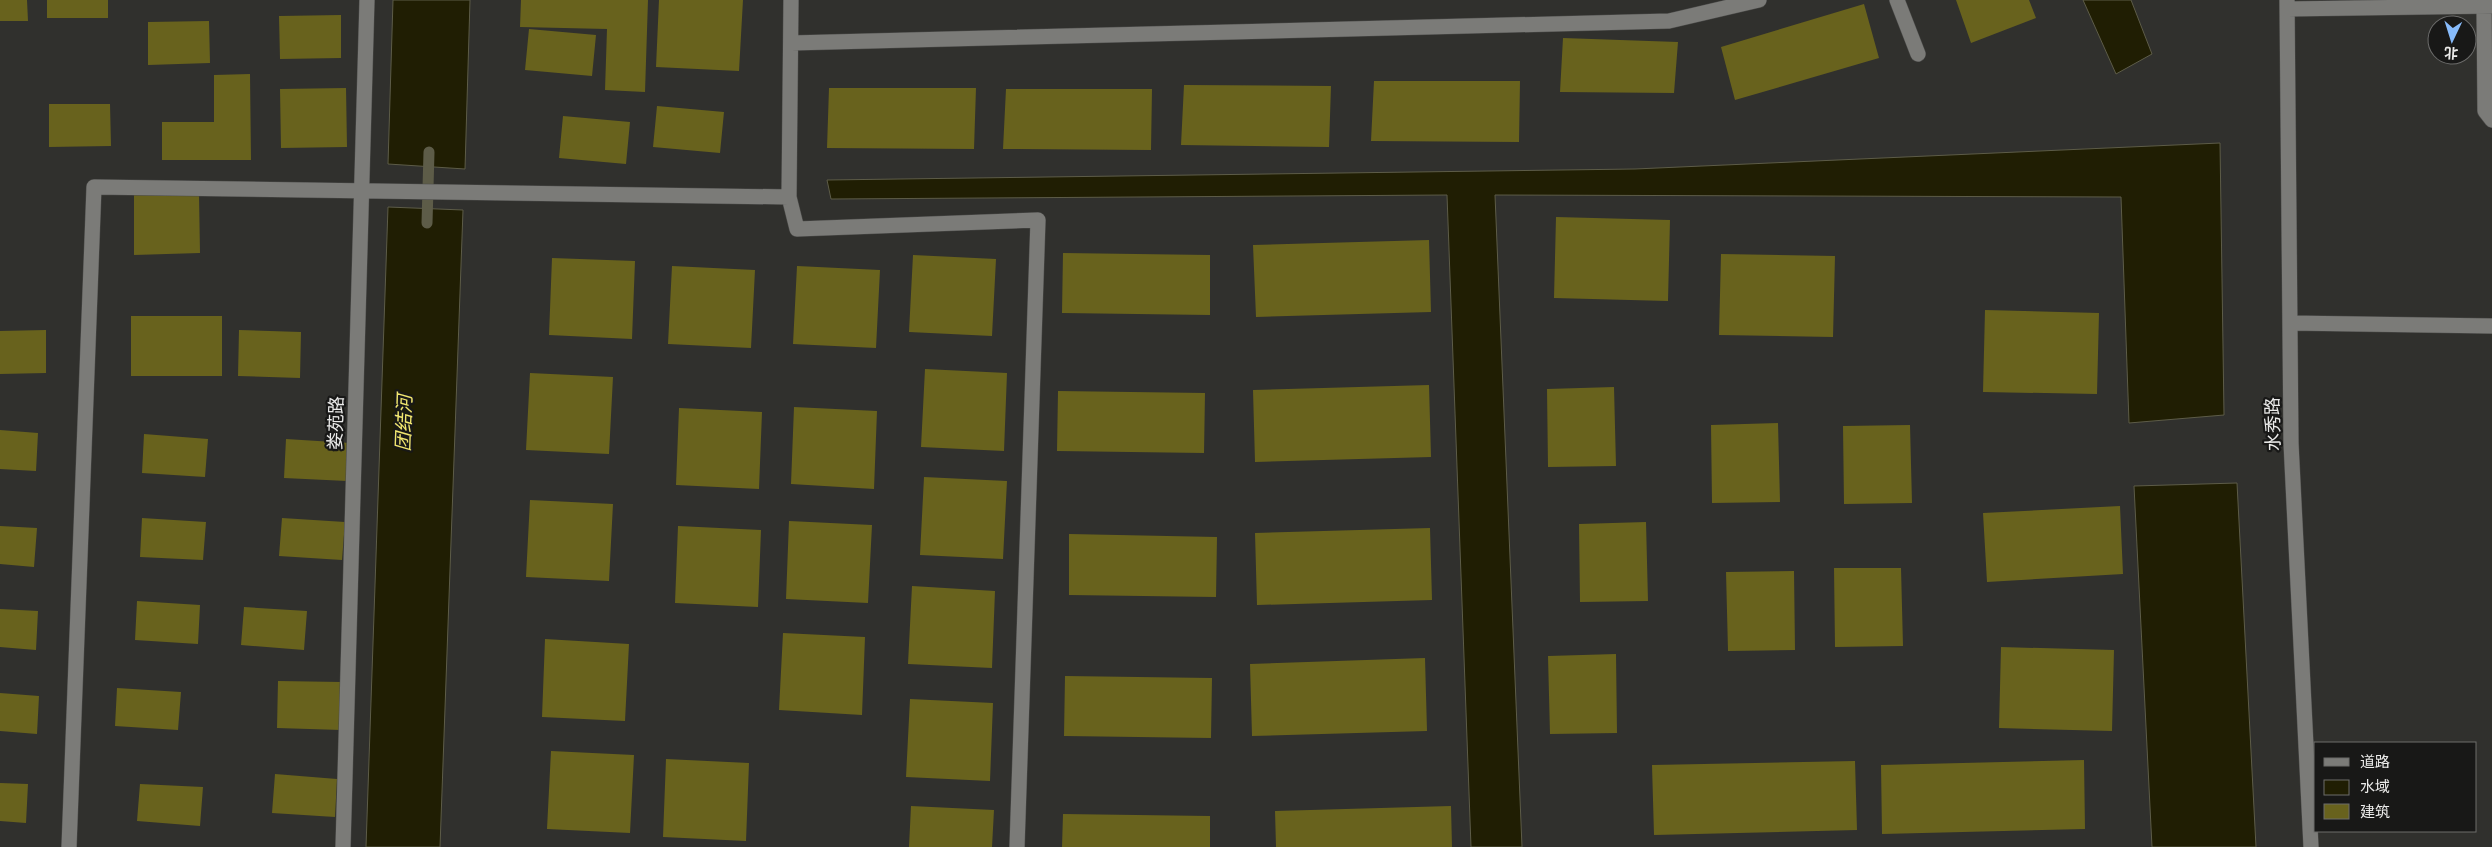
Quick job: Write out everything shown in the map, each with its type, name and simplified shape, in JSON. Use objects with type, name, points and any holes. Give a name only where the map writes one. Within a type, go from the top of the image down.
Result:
[{"type":"street","name":"娄苑路","points":[[343,847],[367,0]]},
{"type":"street","points":[[791,0],[789,197],[797,229],[1038,220],[1018,847]]},
{"type":"street","points":[[791,43],[1669,21],[1759,0]]},
{"type":"street","points":[[1897,0],[1918,54]]},
{"type":"street","points":[[2287,5],[2488,6],[2485,111],[2492,120]]},
{"type":"street","name":"水秀路","points":[[2287,5],[2291,443],[2311,847]]},
{"type":"street","points":[[69,847],[94,187],[789,197]]},
{"type":"street","points":[[2290,323],[2492,326]]},
{"type":"water","points":[[393,0],[470,0],[465,169],[388,164]]},
{"type":"water","points":[[2083,0],[2131,0],[2152,54],[2116,74]]},
{"type":"water","points":[[2220,143],[2224,415],[2129,423],[2121,197],[1495,195],[1522,847],[1471,847],[1447,195],[831,199],[827,180],[1635,169]]},
{"type":"water","points":[[388,207],[463,210],[440,847],[366,847]]},
{"type":"water","points":[[2237,483],[2256,847],[2152,847],[2134,486]]},
{"type":"building","points":[[0,0],[27,0],[28,21],[0,21]]},
{"type":"building","points":[[47,0],[108,0],[108,18],[47,18]]},
{"type":"building","points":[[521,0],[648,0],[645,92],[605,90],[607,29],[520,27]]},
{"type":"building","points":[[659,0],[743,0],[739,71],[656,67]]},
{"type":"building","points":[[1956,0],[2029,0],[2036,18],[1971,43]]},
{"type":"building","points":[[1864,4],[1879,58],[1735,100],[1721,47]]},
{"type":"building","points":[[341,15],[341,58],[280,59],[279,16]]},
{"type":"building","points":[[209,21],[210,63],[148,65],[148,22]]},
{"type":"building","points":[[529,29],[596,35],[592,76],[525,70]]},
{"type":"building","points":[[1563,38],[1678,42],[1674,93],[1560,92]]},
{"type":"building","points":[[250,74],[251,160],[162,160],[162,122],[214,122],[214,75]]},
{"type":"building","points":[[1374,81],[1520,81],[1519,142],[1371,141]]},
{"type":"building","points":[[1184,85],[1331,86],[1329,147],[1181,145]]},
{"type":"building","points":[[346,88],[347,147],[281,148],[280,89]]},
{"type":"building","points":[[829,88],[976,88],[974,149],[827,148]]},
{"type":"building","points":[[1006,89],[1152,89],[1151,150],[1003,149]]},
{"type":"building","points":[[49,104],[110,104],[111,146],[49,147]]},
{"type":"building","points":[[657,106],[724,112],[720,153],[653,147]]},
{"type":"building","points":[[563,116],[630,122],[626,164],[559,158]]},
{"type":"building","points":[[199,194],[200,253],[134,255],[134,195]]},
{"type":"building","points":[[1556,217],[1670,220],[1668,301],[1554,298]]},
{"type":"building","points":[[1429,240],[1431,312],[1256,317],[1253,245]]},
{"type":"building","points":[[1063,253],[1210,255],[1210,315],[1062,313]]},
{"type":"building","points":[[1721,254],[1835,256],[1833,337],[1719,335]]},
{"type":"building","points":[[913,255],[996,259],[992,336],[909,332]]},
{"type":"building","points":[[552,258],[635,261],[632,339],[549,335]]},
{"type":"building","points":[[672,266],[755,270],[751,348],[668,344]]},
{"type":"building","points":[[797,266],[880,270],[876,348],[793,344]]},
{"type":"building","points":[[1985,310],[2099,313],[2097,394],[1983,392]]},
{"type":"building","points":[[131,316],[222,316],[222,376],[131,376]]},
{"type":"building","points":[[46,330],[46,373],[0,374],[0,331]]},
{"type":"building","points":[[239,330],[301,332],[300,378],[238,376]]},
{"type":"building","points":[[925,369],[1007,373],[1004,451],[921,447]]},
{"type":"building","points":[[530,373],[613,377],[609,454],[526,450]]},
{"type":"building","points":[[1429,385],[1431,457],[1255,462],[1253,390]]},
{"type":"building","points":[[1614,387],[1616,466],[1548,467],[1547,389]]},
{"type":"building","points":[[1058,391],[1205,393],[1204,453],[1057,451]]},
{"type":"building","points":[[794,407],[877,411],[874,489],[791,484]]},
{"type":"building","points":[[679,408],[762,412],[759,489],[676,485]]},
{"type":"building","points":[[1778,423],[1780,502],[1712,503],[1711,425]]},
{"type":"building","points":[[1910,425],[1912,503],[1844,504],[1843,426]]},
{"type":"building","points":[[0,430],[38,433],[36,471],[0,469]]},
{"type":"building","points":[[144,434],[208,439],[205,477],[142,473]]},
{"type":"building","points":[[286,439],[350,443],[347,481],[284,478]]},
{"type":"building","points":[[924,477],[1007,481],[1003,559],[920,555]]},
{"type":"building","points":[[530,500],[613,504],[609,581],[526,577]]},
{"type":"building","points":[[2120,506],[2123,574],[1987,582],[1983,513]]},
{"type":"building","points":[[142,518],[206,522],[203,560],[140,557]]},
{"type":"building","points":[[282,518],[345,522],[342,560],[279,556]]},
{"type":"building","points":[[789,521],[872,525],[868,603],[786,599]]},
{"type":"building","points":[[1646,522],[1648,601],[1580,602],[1579,524]]},
{"type":"building","points":[[0,526],[37,528],[34,567],[0,564]]},
{"type":"building","points":[[678,526],[761,530],[758,607],[675,603]]},
{"type":"building","points":[[1430,528],[1432,600],[1257,605],[1255,533]]},
{"type":"building","points":[[1069,534],[1217,537],[1216,597],[1069,595]]},
{"type":"building","points":[[1834,568],[1901,568],[1903,646],[1835,647]]},
{"type":"building","points":[[1794,571],[1795,650],[1728,651],[1726,572]]},
{"type":"building","points":[[912,586],[995,591],[992,668],[908,664]]},
{"type":"building","points":[[137,601],[200,605],[198,644],[135,640]]},
{"type":"building","points":[[244,607],[307,611],[304,650],[241,645]]},
{"type":"building","points":[[0,609],[38,611],[36,650],[0,647]]},
{"type":"building","points":[[783,633],[865,637],[862,715],[779,710]]},
{"type":"building","points":[[545,639],[629,644],[625,721],[542,717]]},
{"type":"building","points":[[2001,647],[2114,650],[2112,731],[1999,728]]},
{"type":"building","points":[[1616,654],[1617,733],[1550,734],[1548,656]]},
{"type":"building","points":[[1425,658],[1427,731],[1252,736],[1250,664]]},
{"type":"building","points":[[1065,676],[1212,678],[1211,738],[1064,736]]},
{"type":"building","points":[[278,681],[342,682],[341,730],[277,728]]},
{"type":"building","points":[[117,688],[181,692],[178,730],[115,726]]},
{"type":"building","points":[[0,693],[39,696],[37,734],[0,731]]},
{"type":"building","points":[[910,699],[993,703],[990,781],[906,777]]},
{"type":"building","points":[[551,751],[634,755],[630,833],[547,829]]},
{"type":"building","points":[[666,759],[749,763],[746,841],[663,837]]},
{"type":"building","points":[[2084,760],[2085,829],[1882,834],[1881,765]]},
{"type":"building","points":[[1855,761],[1857,830],[1654,835],[1652,765]]},
{"type":"building","points":[[275,774],[337,779],[335,817],[272,813]]},
{"type":"building","points":[[0,783],[28,784],[26,823],[0,821]]},
{"type":"building","points":[[140,784],[203,787],[200,826],[137,821]]},
{"type":"building","points":[[911,806],[994,810],[992,847],[909,847]]},
{"type":"building","points":[[1451,806],[1452,847],[1276,847],[1275,811]]},
{"type":"building","points":[[1063,814],[1210,816],[1210,847],[1062,847]]},
{"type":"waterway","name":"团结河","points":[[427,223],[429,152]]}]
